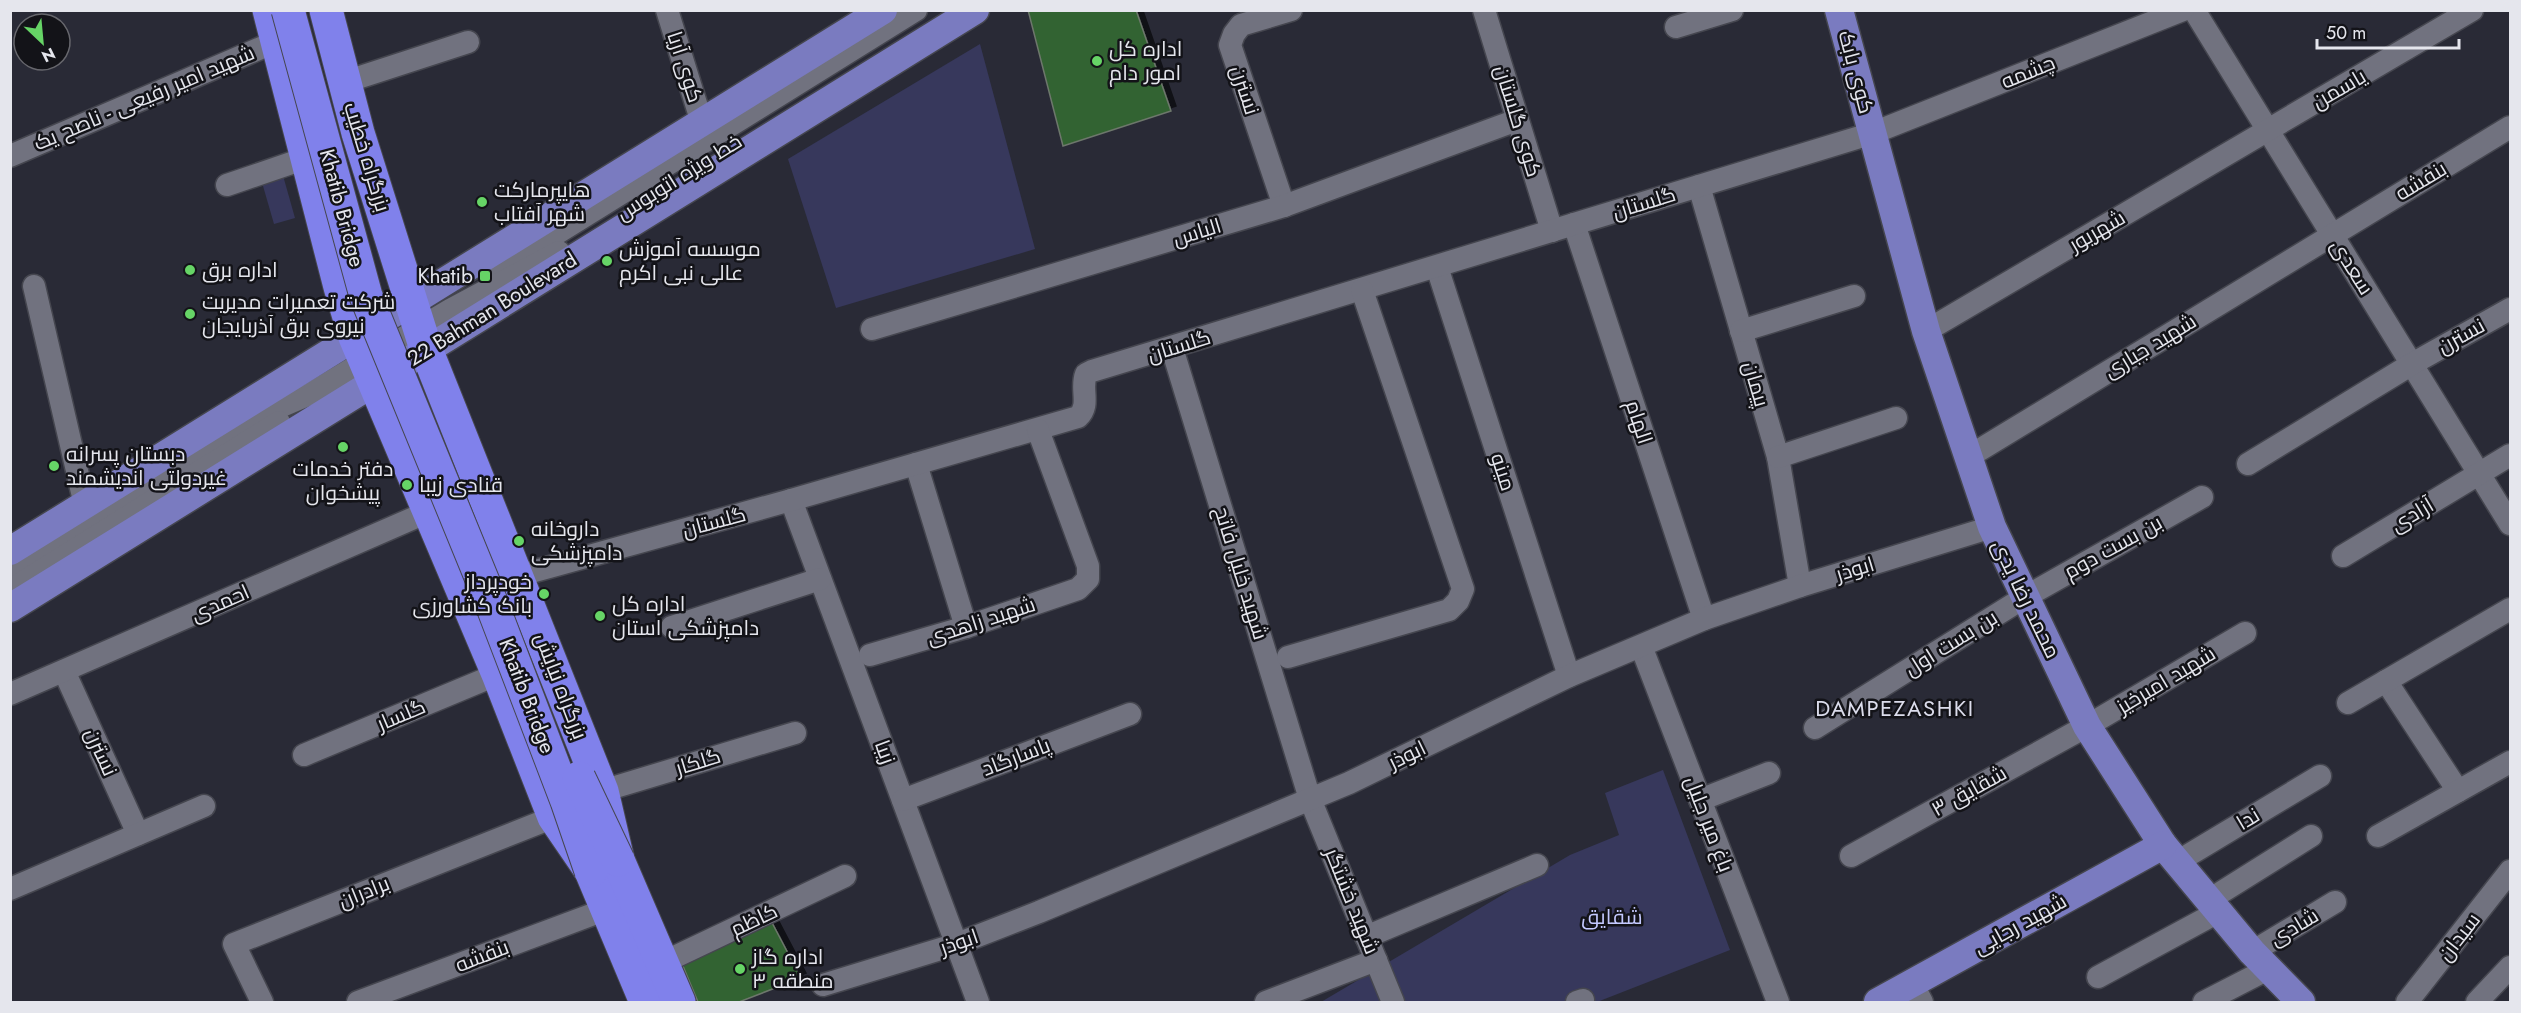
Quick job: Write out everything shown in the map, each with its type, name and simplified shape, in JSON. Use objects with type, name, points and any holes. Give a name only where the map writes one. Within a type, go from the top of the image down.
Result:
[{"type":"highway","name":"Khatib Bridge","points":[[288,10],[366,296],[486,589],[567,801],[604,866]]},
{"type":"highway","name":"Khatib Bridge","points":[[305,10],[384,290],[504,584],[585,793],[604,866]]},
{"type":"highway","name":"بزرگراه خطیب","points":[[326,10],[358,133],[419,327]]},
{"type":"highway","points":[[273,26],[317,202],[365,360],[498,674],[554,817],[604,866],[662,963],[679,1002]]},
{"type":"highway","points":[[304,153],[314,164],[332,170],[349,164],[357,150],[358,133]]},
{"type":"highway","points":[[317,202],[328,183],[337,177],[356,174],[374,184]]},
{"type":"highway","name":"بزرگراه نیایش","points":[[419,327],[602,791],[604,866]]},
{"type":"highway","points":[[430,511],[482,489]]},
{"type":"highway","points":[[604,866],[607,909],[646,1002]]},
{"type":"main road","name":"22 Bahman Boulevard","points":[[10,552],[86,505],[365,360],[419,327],[702,123],[883,10]]},
{"type":"main road","name":"22 Bahman Boulevard","points":[[10,608],[365,360],[975,10]]},
{"type":"main road","name":"کوی بابک","points":[[1839,10],[1873,133]]},
{"type":"main road","name":"محمد رضا یدی","points":[[1873,133],[1926,331],[1992,527],[2087,726],[2170,854],[2260,960],[2301,1002]]},
{"type":"main road","name":"شهید رجایی","points":[[1878,1002],[1917,993],[2170,854]]},
{"type":"street","name":"کوی آریا","points":[[667,10],[702,123]]},
{"type":"street","name":"خط ویژه اتوبوس","points":[[450,310],[530,250],[916,10]]},
{"type":"street","name":"خط ویژه اتوبوس","points":[[450,310],[537,265],[948,10]]},
{"type":"street","name":"نسترن","points":[[1284,206],[1230,45],[1240,25],[1291,10]]},
{"type":"street","name":"کوی گلستان","points":[[1484,10],[1552,231]]},
{"type":"street","points":[[1676,27],[1732,10]]},
{"type":"street","name":"چشمه","points":[[1873,133],[2183,10]]},
{"type":"street","name":"سعدی","points":[[2194,10],[2511,524]]},
{"type":"street","name":"یاسمن","points":[[2268,130],[2472,10]]},
{"type":"street","name":"شهید امیر رفیعی - ناصح یک","points":[[10,156],[273,26]]},
{"type":"street","points":[[345,82],[468,42]]},
{"type":"street","name":"الیاس","points":[[872,330],[1284,206],[1517,120]]},
{"type":"street","name":"بنفشه","points":[[2332,235],[2511,127]]},
{"type":"street","name":"شهریور","points":[[1926,331],[2268,130]]},
{"type":"street","name":"گلستان","points":[[517,576],[1078,417],[1084,411],[1083,381],[1086,374],[1873,133]]},
{"type":"street","points":[[227,184],[304,153]]},
{"type":"street","name":"پیمان","points":[[1699,186],[1778,457],[1800,586]]},
{"type":"street","name":"الهام","points":[[1574,224],[1704,619]]},
{"type":"street","name":"شهید جباری","points":[[1968,457],[2332,235]]},
{"type":"street","name":"مینو","points":[[1437,267],[1569,676]]},
{"type":"street","points":[[34,286],[86,505]]},
{"type":"street","points":[[1288,657],[1449,610],[1458,601],[1463,589],[1362,290]]},
{"type":"street","points":[[1741,331],[1854,296]]},
{"type":"street","name":"نسترن","points":[[2248,464],[2412,364],[2511,309]]},
{"type":"street","points":[[419,327],[450,310]]},
{"type":"street","name":"شهید خلیل فاتح","points":[[1172,348],[1310,799]]},
{"type":"street","points":[[10,570],[266,413],[310,394],[365,360]]},
{"type":"street","points":[[10,590],[275,425],[310,394]]},
{"type":"street","points":[[1778,457],[1896,418]]},
{"type":"street","name":"شهید زاهدی","points":[[870,655],[966,627],[1077,589],[1088,579],[1088,566],[1038,430]]},
{"type":"street","name":"آزادی","points":[[2343,556],[2511,455]]},
{"type":"street","points":[[916,464],[966,627]]},
{"type":"street","name":"بن بست دوم","points":[[2025,597],[2202,497]]},
{"type":"street","name":"زیبا","points":[[791,500],[978,1002]]},
{"type":"street","name":"احمدی","points":[[10,694],[430,511]]},
{"type":"street","name":"ابوذر","points":[[823,985],[957,944],[1349,783],[1569,676],[1704,619],[1800,586],[1992,527]]},
{"type":"street","points":[[672,627],[820,579]]},
{"type":"street","name":"بن بست اول","points":[[1815,728],[2025,597]]},
{"type":"street","points":[[2348,703],[2511,609]]},
{"type":"street","name":"شهید امیرخیز","points":[[2087,726],[2245,633]]},
{"type":"street","name":"باغ میر جلیل","points":[[1641,646],[1778,1002]]},
{"type":"street","name":"نسترن","points":[[64,671],[138,834]]},
{"type":"street","name":"گلسار","points":[[304,755],[498,674]]},
{"type":"street","points":[[2386,681],[2458,791]]},
{"type":"street","name":"پاسارگاد","points":[[903,800],[1130,714]]},
{"type":"street","name":"شقایق ۳","points":[[1851,856],[2087,726]]},
{"type":"street","name":"گلکار","points":[[602,791],[795,733]]},
{"type":"street","points":[[2378,836],[2511,762]]},
{"type":"street","points":[[1700,800],[1769,773]]},
{"type":"street","name":"ندا","points":[[2170,854],[2320,776]]},
{"type":"street","name":"شهید خشتگر","points":[[1310,799],[1393,1002]]},
{"type":"street","points":[[10,889],[204,806]]},
{"type":"street","name":"برادران","points":[[262,1002],[234,944],[554,817]]},
{"type":"street","points":[[2098,977],[2213,906],[2311,836]]},
{"type":"street","points":[[1366,937],[1537,865]]},
{"type":"street","name":"سیدان","points":[[2407,1002],[2511,871]]},
{"type":"street","name":"کاظم","points":[[662,963],[845,876]]},
{"type":"street","name":"شادی","points":[[2204,1002],[2335,902]]},
{"type":"street","name":"بنفشه","points":[[358,1002],[607,909]]},
{"type":"street","points":[[1266,1002],[1376,960]]},
{"type":"street","points":[[2477,1002],[2511,967]]},
{"type":"green space","points":[[980,44],[1035,249],[836,308],[788,159]]},
{"type":"green space","points":[[282,172],[295,218],[274,224],[261,179]]},
{"type":"green space","name":"شقایق","points":[[1663,770],[1730,950],[1597,1002],[1321,1002],[1570,855],[1619,835],[1605,793]]},
{"type":"building","name":"اداره کل امور دام","points":[[1028,10],[1136,10],[1171,111],[1063,146]]},
{"type":"building","name":"اداره گاز منطقه ۳","points":[[769,917],[801,978],[739,1002],[698,1002],[680,959]]},
{"type":"place","name":"اداره کل امور دام","points":[[1097,61]]},
{"type":"place","name":"هایپرمارکت شهر آفتاب","points":[[482,202]]},
{"type":"place","name":"موسسه آموزش عالی نبی اکرم","points":[[607,261]]},
{"type":"place","name":"اداره برق","points":[[190,270]]},
{"type":"place","name":"Khatib","points":[[485,276]]},
{"type":"place","name":"شرکت تعمیرات مدیریت نیروی برق آذربایجان","points":[[190,314]]},
{"type":"place","name":"دفتر خدمات پیشخوان","points":[[343,447]]},
{"type":"place","name":"دبستان پسرانه غیردولتی اندیشمند","points":[[54,466]]},
{"type":"place","name":"قنادی زیبا","points":[[407,485]]},
{"type":"place","name":"داروخانه دامپزشکی","points":[[519,541]]},
{"type":"place","name":"خودپرداز بانک کشاورزی","points":[[544,594]]},
{"type":"place","name":"اداره کل دامپزشکی استان","points":[[600,616]]},
{"type":"place","name":"اداره گاز منطقه ۳","points":[[740,969]]},
{"type":"district","name":"DAMPEZASHKI","points":[[1895,708]]}]
